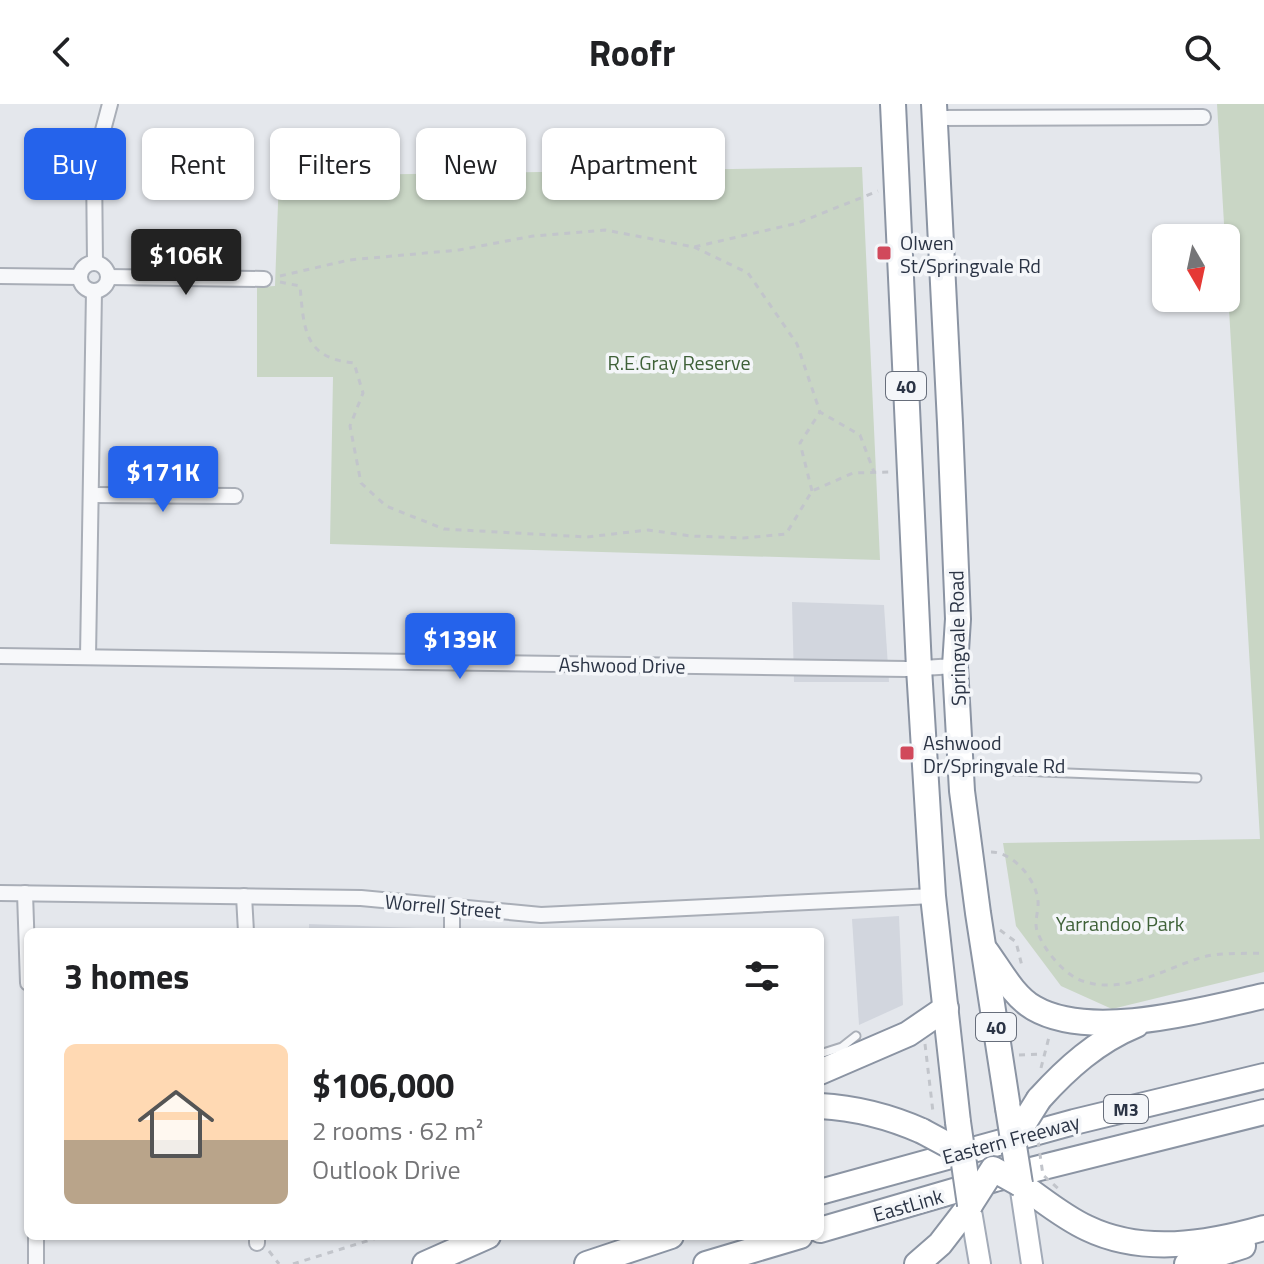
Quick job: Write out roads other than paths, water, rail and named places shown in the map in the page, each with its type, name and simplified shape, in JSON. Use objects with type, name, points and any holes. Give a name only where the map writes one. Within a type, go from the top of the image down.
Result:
[{"type":"highway","name":"Springvale Road","points":[[893,104],[919,668],[933,896],[968,1213]]},
{"type":"highway","name":"Springvale Road","points":[[935,111],[958,619],[955,666],[964,814],[1012,1142],[1036,1193]]},
{"type":"highway","points":[[983,946],[1023,1000],[1055,1018],[1091,1023],[1158,1018]]},
{"type":"highway","points":[[917,1264],[968,1213],[1039,1099],[1067,1069],[1100,1044],[1133,1026],[1264,996]]},
{"type":"highway","points":[[824,1070],[908,1034],[946,1008]]},
{"type":"highway","name":"Eastern Freeway","points":[[898,1169],[1264,1076]]},
{"type":"highway","points":[[824,1106],[858,1109],[894,1119],[928,1123],[994,1174],[1036,1193],[1089,1229],[1110,1237],[1146,1245],[1216,1239],[1264,1228]]},
{"type":"highway","name":"Eastern Freeway","points":[[994,1174],[1264,1112]]},
{"type":"highway","name":"EastLink","points":[[824,1191],[898,1169]]},
{"type":"highway","name":"EastLink","points":[[824,1229],[994,1174]]},
{"type":"highway","points":[[1187,1264],[1264,1237]]},
{"type":"highway","points":[[425,1264],[479,1240]]},
{"type":"highway","points":[[587,1264],[659,1240]]},
{"type":"highway","points":[[706,1264],[787,1240]]},
{"type":"main road","name":"Springvale Road","points":[[1032,1264],[1036,1193]]},
{"type":"main road","name":"Springvale Road","points":[[968,1213],[980,1264]]},
{"type":"street","points":[[95,263],[94,164],[110,104]]},
{"type":"street","points":[[935,111],[1203,117]]},
{"type":"street","points":[[95,263],[106,270],[108,277],[104,287],[94,291],[85,288],[80,277],[84,266],[95,263]]},
{"type":"street","points":[[0,276],[80,277]]},
{"type":"street","points":[[108,277],[264,279]]},
{"type":"street","points":[[88,657],[94,291]]},
{"type":"street","points":[[91,495],[235,496]]},
{"type":"street","name":"Ashwood Drive","points":[[0,656],[955,666]]},
{"type":"street","name":"Worrell Street","points":[[0,893],[361,898],[541,915],[933,896]]},
{"type":"street","points":[[25,893],[26,928]]},
{"type":"street","points":[[244,896],[246,928]]},
{"type":"street","points":[[452,906],[452,928]]},
{"type":"street","points":[[36,1240],[36,1264]]},
{"type":"lane","points":[[961,769],[1197,778]]},
{"type":"lane","points":[[824,1053],[842,1047],[856,1036]]},
{"type":"place","name":"Olwen St/Springvale Rd","points":[[884,253]]},
{"type":"place","name":"Ashwood Dr/Springvale Rd","points":[[907,753]]},
{"type":"park label","name":"R.E.Gray Reserve","points":[[679,362]]},
{"type":"park label","name":"Yarrandoo Park","points":[[1120,923]]}]
